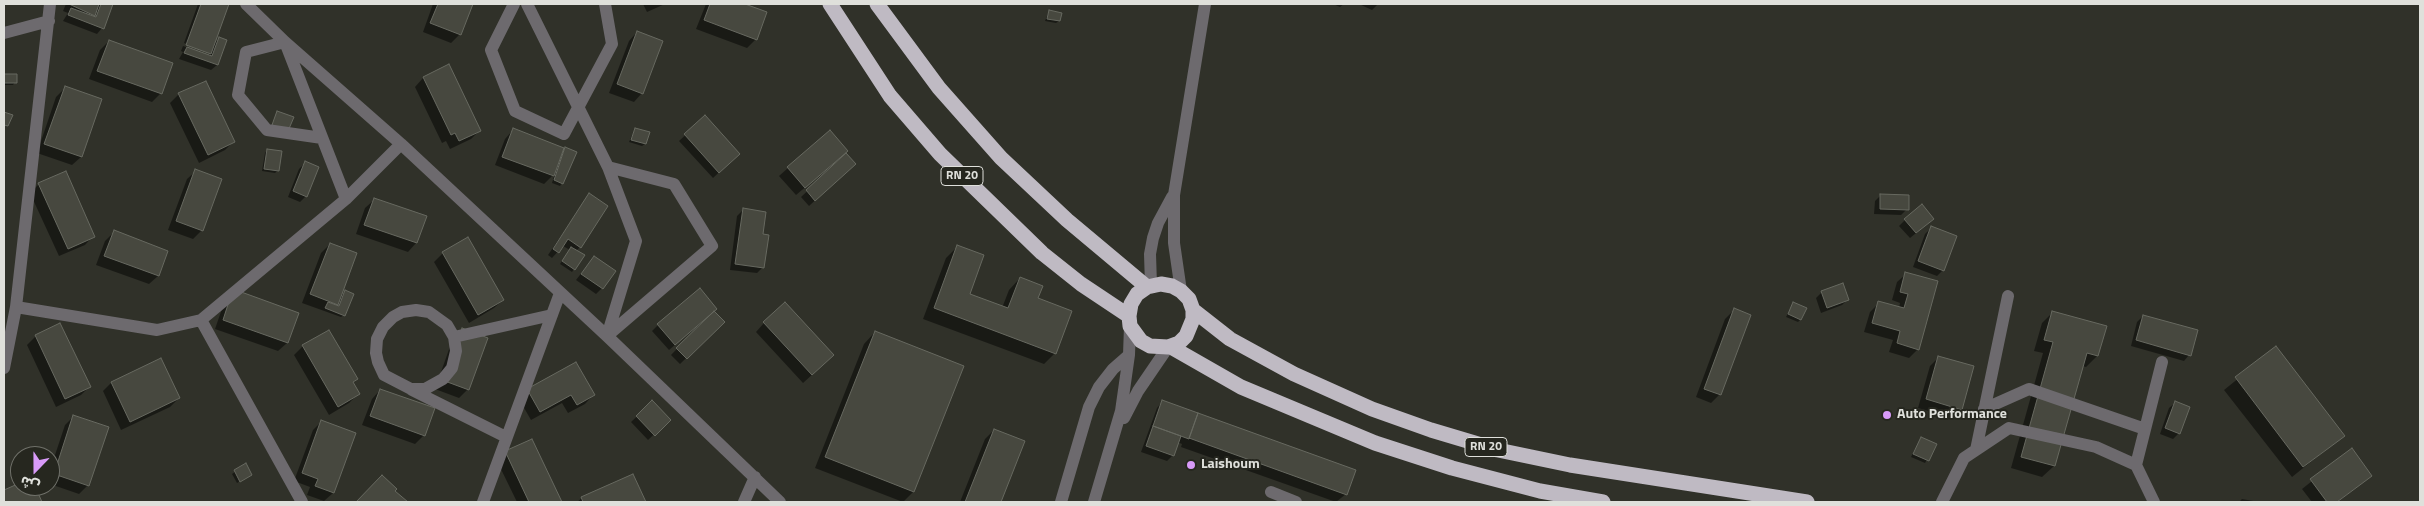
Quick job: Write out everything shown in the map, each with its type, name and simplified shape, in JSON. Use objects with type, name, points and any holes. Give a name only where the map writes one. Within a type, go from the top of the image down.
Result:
[{"type":"highway","name":"RN 20","points":[[830,4],[890,96],[940,154],[1042,253],[1130,321]]},
{"type":"highway","name":"RN 20","points":[[877,4],[939,88],[1001,158],[1067,220],[1149,286]]},
{"type":"highway","points":[[1161,284],[1172,286],[1189,299],[1193,310],[1191,328],[1179,343],[1170,347],[1150,346],[1141,341],[1130,321],[1131,304],[1138,294],[1149,286],[1161,284]]},
{"type":"highway","name":"RN 20","points":[[1193,310],[1230,339],[1294,374],[1372,409],[1440,433],[1498,450],[1570,465],[1807,502]]},
{"type":"highway","name":"RN 20","points":[[1170,347],[1241,387],[1375,443],[1452,468],[1540,491],[1603,502]]},
{"type":"street","points":[[4,368],[16,307],[50,4]]},
{"type":"street","points":[[246,4],[285,42],[401,144],[607,336],[780,502]]},
{"type":"street","points":[[514,4],[491,50],[515,112],[564,134],[612,44],[605,4]]},
{"type":"street","points":[[527,4],[608,167],[636,241],[607,336]]},
{"type":"street","points":[[1181,291],[1174,243],[1174,195],[1205,4]]},
{"type":"street","points":[[4,33],[49,21]]},
{"type":"street","points":[[285,42],[346,199]]},
{"type":"street","points":[[285,42],[246,52],[238,95],[267,130],[322,138]]},
{"type":"street","points":[[16,307],[157,330],[201,320],[346,199],[401,144]]},
{"type":"street","points":[[607,336],[712,246],[674,184],[608,167]]},
{"type":"street","points":[[1149,286],[1150,254],[1153,238],[1162,216],[1174,195]]},
{"type":"street","points":[[483,502],[560,293]]},
{"type":"street","points":[[1976,450],[2008,296]]},
{"type":"street","points":[[411,389],[424,389],[443,379],[452,368],[456,351],[454,337],[447,325],[437,316],[416,310],[402,312],[393,317],[383,327],[377,339],[378,362],[384,374],[411,389],[506,437]]},
{"type":"street","points":[[454,337],[552,315]]},
{"type":"street","points":[[201,320],[302,502]]},
{"type":"street","points":[[1094,502],[1121,411],[1129,355],[1130,321]]},
{"type":"street","points":[[1114,438],[1138,391],[1170,347]]},
{"type":"street","points":[[1060,502],[1089,407],[1099,387],[1129,355]]},
{"type":"street","points":[[2136,465],[2162,362]]},
{"type":"street","points":[[1984,409],[2029,389],[2145,429]]},
{"type":"street","points":[[1942,502],[1964,458],[2009,428],[2096,447],[2136,465],[2154,502]]},
{"type":"street","points":[[744,502],[756,477]]},
{"type":"street","points":[[1271,492],[1296,502]]},
{"type":"building","points":[[69,4],[99,4],[95,16]]},
{"type":"building","points":[[101,4],[113,4],[104,29],[68,15],[71,8],[96,17]]},
{"type":"building","points":[[201,4],[229,4],[211,54],[186,45]]},
{"type":"building","points":[[438,4],[473,4],[461,35],[430,23]]},
{"type":"building","points":[[710,4],[745,4],[767,12],[757,40],[704,20]]},
{"type":"building","points":[[1049,10],[1062,13],[1060,21],[1047,19]]},
{"type":"building","points":[[637,31],[663,41],[643,94],[617,84]]},
{"type":"building","points":[[219,37],[227,40],[218,65],[184,53],[187,47],[212,56]]},
{"type":"building","points":[[109,40],[173,63],[162,94],[97,71]]},
{"type":"building","points":[[449,64],[481,131],[459,141],[455,133],[451,135],[423,77]]},
{"type":"building","points":[[4,74],[17,74],[17,83],[4,83]]},
{"type":"building","points":[[206,81],[235,142],[208,155],[178,93]]},
{"type":"building","points":[[65,86],[102,99],[82,157],[44,144]]},
{"type":"building","points":[[277,111],[294,117],[288,131],[272,125]]},
{"type":"building","points":[[4,112],[13,115],[8,126],[4,125]]},
{"type":"building","points":[[705,115],[740,154],[719,173],[684,134]]},
{"type":"building","points":[[513,128],[564,148],[554,176],[502,157]]},
{"type":"building","points":[[635,128],[650,132],[646,144],[631,140]]},
{"type":"building","points":[[830,130],[848,151],[805,188],[787,167]]},
{"type":"building","points":[[565,147],[577,152],[563,184],[554,180]]},
{"type":"building","points":[[267,149],[282,151],[279,171],[264,169]]},
{"type":"building","points":[[846,153],[856,164],[815,201],[806,190]]},
{"type":"building","points":[[305,161],[319,167],[307,197],[293,191]]},
{"type":"building","points":[[195,169],[222,179],[203,231],[176,221]]},
{"type":"building","points":[[66,171],[95,237],[68,249],[38,183]]},
{"type":"building","points":[[589,193],[608,206],[581,248],[568,239],[559,253],[553,249]]},
{"type":"building","points":[[1880,194],[1909,195],[1909,210],[1880,209]]},
{"type":"building","points":[[374,198],[427,216],[417,243],[364,225]]},
{"type":"building","points":[[1922,204],[1934,219],[1916,233],[1904,219]]},
{"type":"building","points":[[743,208],[766,212],[763,234],[769,235],[764,268],[735,264]]},
{"type":"building","points":[[1931,226],[1957,236],[1944,271],[1918,261]]},
{"type":"building","points":[[114,230],[168,251],[159,276],[104,256]]},
{"type":"building","points":[[468,237],[504,300],[478,315],[442,252]]},
{"type":"building","points":[[330,243],[357,253],[338,305],[310,294]]},
{"type":"building","points":[[957,245],[984,255],[970,294],[1008,308],[1020,277],[1043,286],[1038,298],[1072,311],[1056,354],[934,308]]},
{"type":"building","points":[[571,247],[585,255],[575,270],[562,261]]},
{"type":"building","points":[[594,256],[616,271],[603,289],[581,274]]},
{"type":"building","points":[[1905,272],[1938,281],[1919,350],[1897,343],[1900,331],[1872,323],[1878,301],[1904,308],[1908,294],[1900,292]]},
{"type":"building","points":[[1843,283],[1849,300],[1827,308],[1821,291]]},
{"type":"building","points":[[700,288],[717,309],[675,345],[657,324]]},
{"type":"building","points":[[233,289],[299,313],[288,343],[223,320]]},
{"type":"building","points":[[345,290],[354,294],[345,316],[325,308],[328,302],[339,306]]},
{"type":"building","points":[[785,302],[834,355],[812,375],[763,322]]},
{"type":"building","points":[[1793,302],[1807,308],[1801,320],[1788,314]]},
{"type":"building","points":[[1734,308],[1751,315],[1721,395],[1704,389]]},
{"type":"building","points":[[714,311],[725,322],[687,359],[676,348]]},
{"type":"building","points":[[2052,311],[2107,326],[2098,356],[2087,353],[2055,466],[2021,457],[2053,342],[2044,340]]},
{"type":"building","points":[[2143,315],[2198,330],[2191,356],[2136,340]]},
{"type":"building","points":[[60,323],[91,387],[65,399],[35,335]]},
{"type":"building","points":[[462,328],[488,338],[469,390],[442,380]]},
{"type":"building","points":[[329,330],[358,379],[353,382],[360,394],[338,407],[302,345]]},
{"type":"building","points":[[875,331],[964,366],[914,492],[825,457]]},
{"type":"building","points":[[2276,346],[2345,436],[2303,467],[2235,377]]},
{"type":"building","points":[[1938,356],[1974,366],[1962,410],[1926,399]]},
{"type":"building","points":[[161,358],[180,398],[130,422],[111,382]]},
{"type":"building","points":[[576,362],[595,395],[577,405],[571,395],[540,412],[527,389]]},
{"type":"building","points":[[380,389],[435,408],[425,436],[370,416]]},
{"type":"building","points":[[652,400],[671,420],[655,436],[636,416]]},
{"type":"building","points":[[1162,400],[1198,413],[1189,439],[1153,426]]},
{"type":"building","points":[[2175,401],[2190,407],[2180,434],[2165,428]]},
{"type":"building","points":[[1198,413],[1356,470],[1347,495],[1189,438]]},
{"type":"building","points":[[73,415],[109,427],[89,486],[60,476],[60,455]]},
{"type":"building","points":[[321,420],[356,433],[334,493],[315,486],[318,479],[302,473]]},
{"type":"building","points":[[1153,426],[1181,436],[1174,456],[1146,446]]},
{"type":"building","points":[[994,429],[1025,441],[1001,502],[965,502]]},
{"type":"building","points":[[1921,437],[1937,444],[1929,461],[1913,454]]},
{"type":"building","points":[[532,439],[562,502],[529,502],[505,451]]},
{"type":"building","points":[[2352,448],[2372,476],[2337,502],[2327,502],[2310,479]]},
{"type":"building","points":[[246,463],[252,475],[240,482],[234,470]]},
{"type":"building","points":[[633,474],[646,502],[583,502],[581,497]]},
{"type":"building","points":[[382,475],[397,489],[395,491],[408,502],[356,502]]},
{"type":"building","points":[[10,487],[10,496],[39,496],[42,502],[4,502],[4,490]]},
{"type":"place","name":"Auto Performance","points":[[1887,415]]},
{"type":"place","name":"Laishoum","points":[[1191,465]]}]
